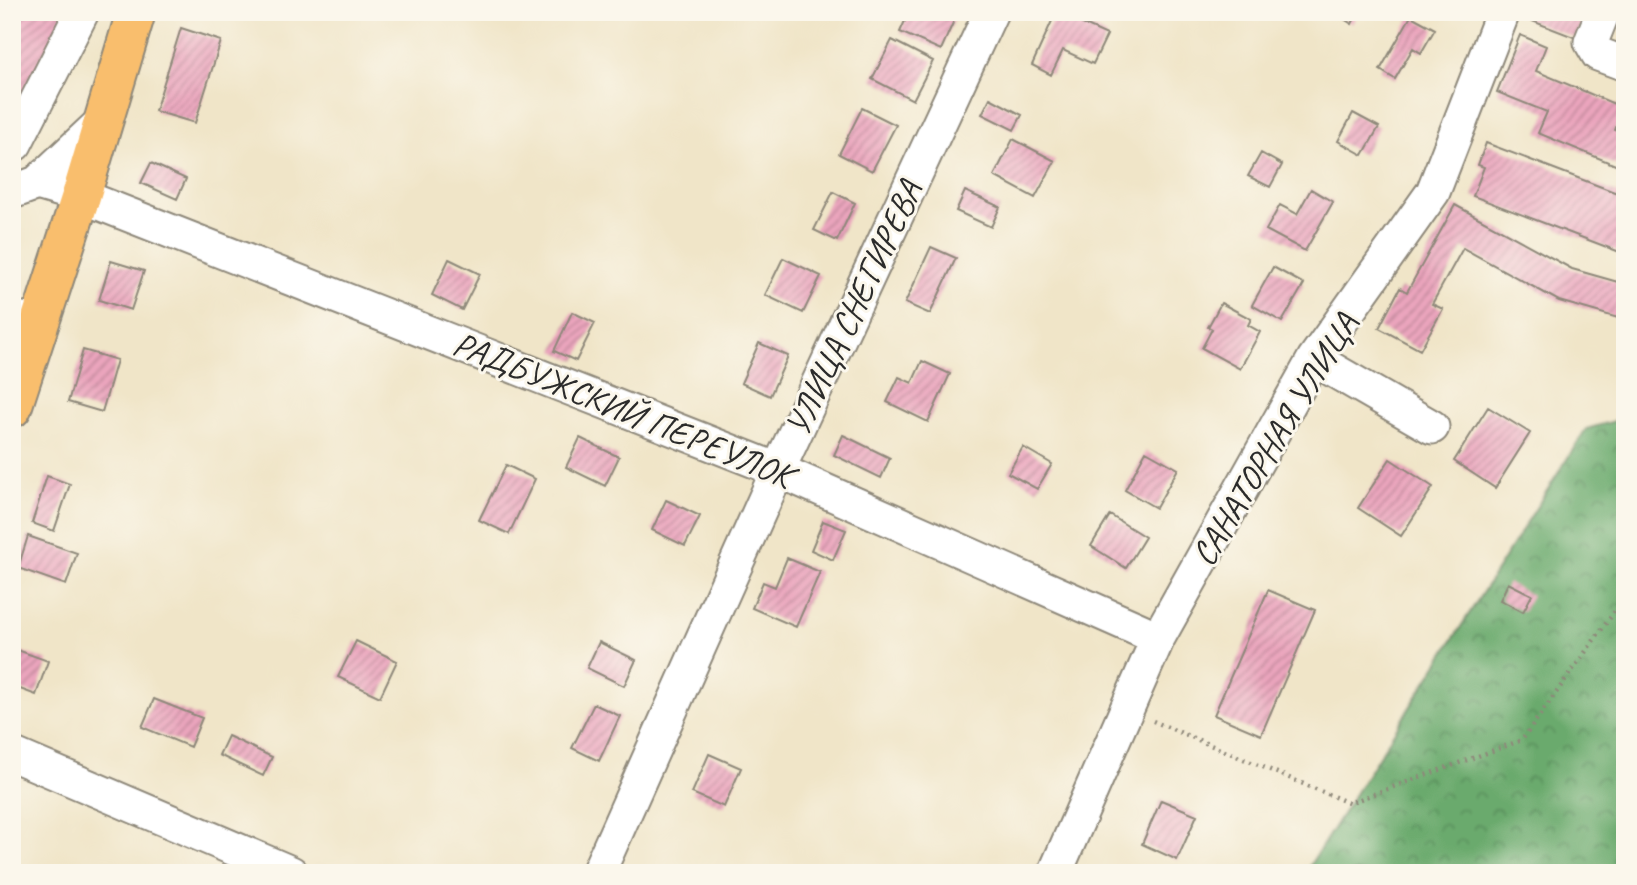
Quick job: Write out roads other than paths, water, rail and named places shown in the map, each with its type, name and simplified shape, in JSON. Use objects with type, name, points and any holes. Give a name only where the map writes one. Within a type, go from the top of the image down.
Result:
[{"type":"main road","points":[[12,408],[26,320],[82,196],[136,12]]},
{"type":"street","points":[[15,144],[82,12]]},
{"type":"street","name":"УЛИЦА СНЕГИРЕВА","points":[[598,873],[778,470],[991,12]]},
{"type":"street","points":[[1603,12],[1591,43],[1598,54],[1625,64]]},
{"type":"street","name":"САНАТОРНАЯ УЛИЦА","points":[[1055,873],[1158,638],[1314,359],[1433,192],[1502,13]]},
{"type":"street","points":[[25,188],[104,120]]},
{"type":"street","name":"РАДБУЖСКИЙ ПЕРЕУЛОК","points":[[25,188],[82,196],[778,470],[1158,638]]},
{"type":"street","points":[[1314,359],[1432,427]]},
{"type":"street","points":[[12,754],[291,873]]}]
